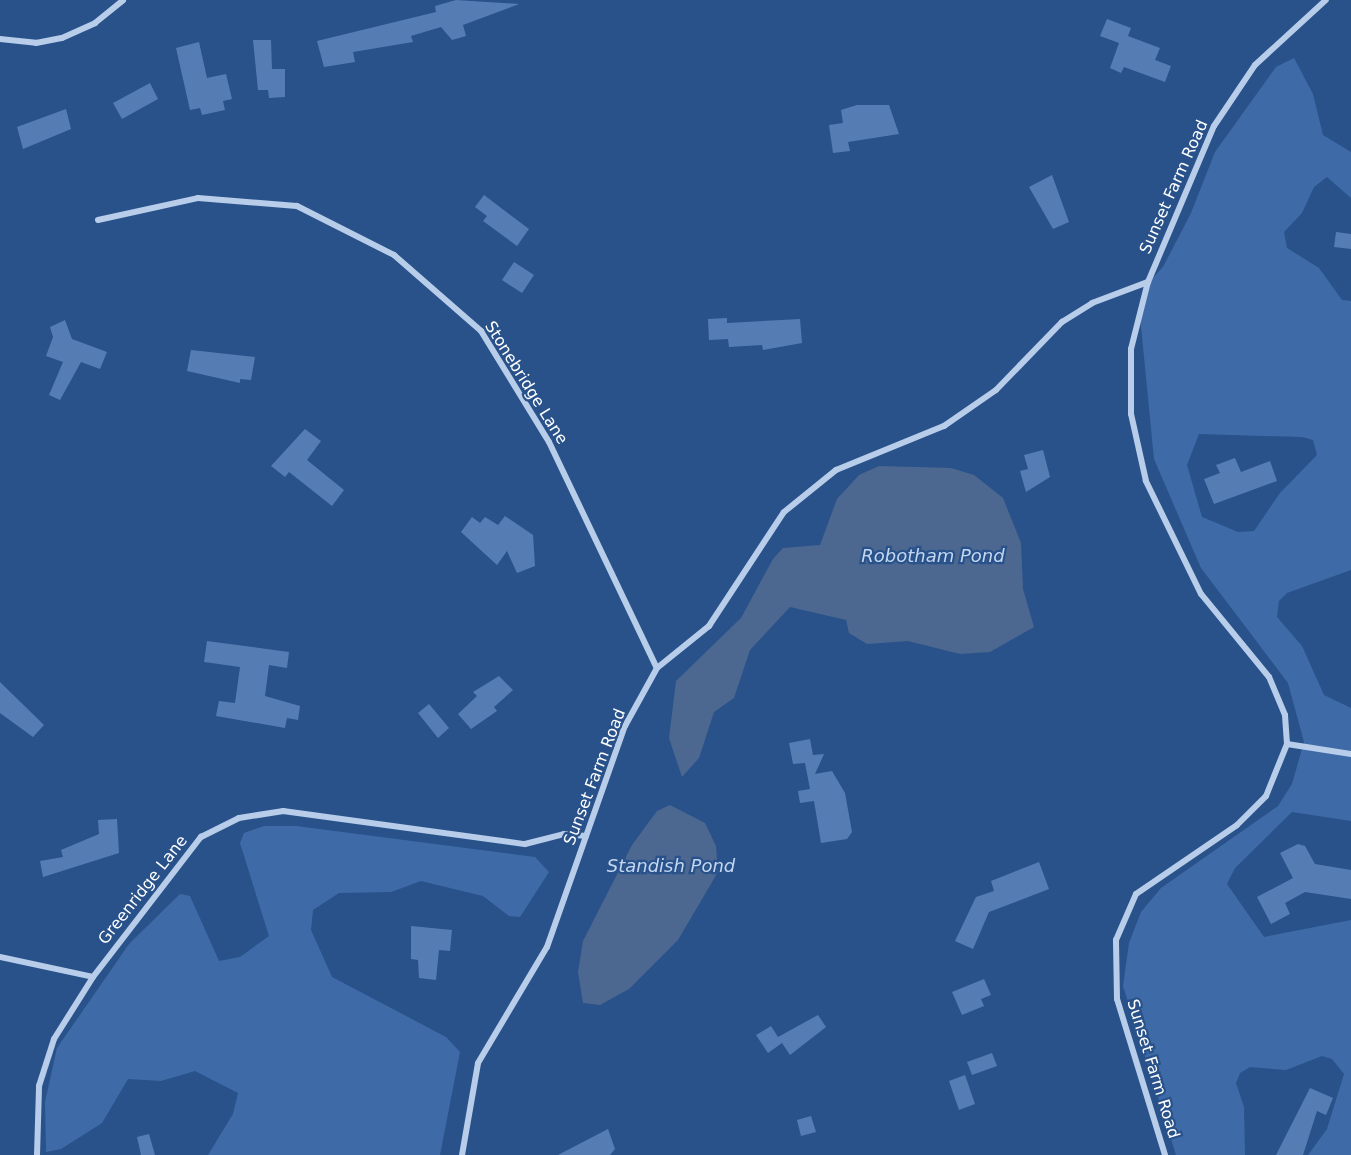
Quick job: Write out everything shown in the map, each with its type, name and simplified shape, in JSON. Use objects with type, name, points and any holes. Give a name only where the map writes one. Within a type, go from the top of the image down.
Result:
[{"type":"street","points":[[0,39],[36,43],[62,38],[95,23],[123,0]]},
{"type":"street","name":"Sunset Farm Road","points":[[1165,1155],[1117,999],[1116,940],[1136,894],[1237,825],[1266,796],[1287,744],[1285,715],[1269,677],[1201,594],[1146,481],[1131,414],[1131,348],[1148,282],[1214,126],[1255,65],[1326,0]]},
{"type":"street","name":"Stonebridge Lane","points":[[99,220],[198,198],[297,206],[394,255],[481,332],[549,442],[657,668]]},
{"type":"street","name":"Sunset Farm Road","points":[[462,1155],[478,1063],[548,947],[626,726],[657,668],[709,626],[784,512],[836,470],[944,426],[996,390],[1062,322],[1092,303],[1148,282]]},
{"type":"street","points":[[1287,744],[1351,754]]},
{"type":"street","name":"Greenridge Lane","points":[[37,1155],[39,1086],[54,1039],[93,976],[201,837],[238,818],[283,811],[525,844],[564,834],[586,836]]},
{"type":"street","points":[[0,957],[93,976]]},
{"type":"shaded area","points":[[1294,58],[1313,94],[1323,135],[1351,152],[1351,198],[1327,177],[1314,187],[1302,213],[1284,232],[1287,248],[1319,268],[1342,300],[1351,301],[1351,570],[1287,593],[1279,601],[1277,617],[1302,646],[1324,695],[1351,708],[1351,821],[1292,812],[1235,868],[1227,884],[1264,937],[1351,920],[1351,1155],[1308,1155],[1327,1129],[1344,1074],[1332,1059],[1322,1056],[1286,1070],[1250,1067],[1240,1073],[1236,1083],[1244,1107],[1245,1155],[1176,1155],[1123,986],[1129,943],[1141,912],[1161,888],[1278,806],[1292,784],[1304,742],[1288,683],[1201,568],[1154,459],[1140,316],[1147,284],[1163,267],[1191,213],[1215,152],[1276,67]],"holes":[[[1199,434],[1302,437],[1313,440],[1317,455],[1280,493],[1254,531],[1238,532],[1202,517],[1187,465]]]},
{"type":"shaded area","points":[[264,826],[296,826],[535,857],[549,872],[520,917],[509,916],[483,896],[421,881],[391,892],[339,893],[313,910],[311,930],[332,977],[446,1037],[460,1052],[440,1155],[208,1155],[233,1114],[238,1093],[195,1071],[161,1081],[128,1079],[102,1123],[61,1149],[46,1152],[45,1102],[57,1048],[129,944],[180,894],[190,896],[219,961],[240,957],[269,936],[240,843],[244,833]]},
{"type":"water","name":"Robotham Pond","points":[[879,466],[951,468],[974,475],[1003,498],[1021,543],[1023,589],[1034,627],[990,652],[960,654],[908,641],[867,644],[849,633],[846,620],[790,607],[750,650],[734,698],[714,712],[699,758],[682,777],[669,738],[676,681],[741,618],[773,559],[783,548],[820,545],[837,499],[859,475]]},
{"type":"water","name":"Standish Pond","points":[[670,805],[705,823],[716,846],[718,872],[678,940],[629,989],[600,1005],[583,1003],[578,972],[583,941],[632,845],[657,811]]},
{"type":"building","points":[[456,0],[519,4],[463,25],[466,36],[452,40],[441,27],[411,36],[413,42],[353,52],[355,62],[324,67],[317,41],[436,12],[435,6]]},
{"type":"building","points":[[1107,19],[1131,28],[1128,36],[1160,48],[1155,60],[1171,66],[1165,82],[1124,67],[1121,73],[1110,68],[1119,43],[1100,36]]},
{"type":"building","points":[[253,40],[271,40],[272,69],[285,69],[285,97],[269,98],[268,90],[258,90]]},
{"type":"building","points":[[199,42],[207,78],[226,74],[232,99],[223,101],[225,110],[202,115],[200,108],[190,110],[176,48]]},
{"type":"building","points":[[150,83],[158,99],[122,119],[113,103]]},
{"type":"building","points":[[857,105],[889,105],[899,134],[848,142],[850,151],[833,153],[829,125],[843,123],[841,110]]},
{"type":"building","points":[[66,109],[71,129],[23,149],[17,127]]},
{"type":"building","points":[[1052,175],[1069,222],[1053,229],[1029,187]]},
{"type":"building","points":[[484,195],[529,229],[517,246],[483,221],[487,216],[475,207]]},
{"type":"building","points":[[1336,232],[1351,234],[1351,249],[1334,247]]},
{"type":"building","points":[[514,262],[534,275],[522,293],[502,280]]},
{"type":"building","points":[[727,318],[727,323],[800,319],[802,343],[763,350],[762,345],[729,347],[728,339],[709,340],[708,319]]},
{"type":"building","points":[[65,320],[72,339],[107,352],[100,369],[81,362],[60,400],[49,395],[63,362],[46,356],[53,337],[50,327]]},
{"type":"building","points":[[191,350],[255,357],[251,380],[240,379],[240,383],[187,371]]},
{"type":"building","points":[[305,429],[321,441],[307,460],[344,490],[332,506],[289,472],[285,477],[271,466]]},
{"type":"building","points":[[1043,450],[1050,477],[1026,492],[1020,471],[1028,469],[1024,455]]},
{"type":"building","points":[[1235,458],[1241,472],[1270,461],[1277,481],[1214,504],[1204,479],[1220,473],[1216,465]]},
{"type":"building","points":[[505,516],[533,535],[535,566],[517,573],[507,551],[497,565],[461,532],[472,517],[480,523],[485,517],[498,525]]},
{"type":"building","points":[[207,641],[289,652],[287,668],[269,665],[265,696],[300,706],[298,720],[287,718],[285,728],[216,716],[219,701],[235,703],[240,667],[204,662]]},
{"type":"building","points":[[499,676],[513,690],[494,707],[497,711],[471,729],[458,714],[477,696],[473,692]]},
{"type":"building","points":[[0,682],[44,725],[33,737],[0,713]]},
{"type":"building","points":[[429,704],[449,728],[438,738],[418,713]]},
{"type":"building","points":[[810,739],[813,755],[824,754],[815,774],[832,771],[845,793],[852,832],[847,839],[821,843],[814,801],[800,803],[798,791],[810,789],[805,763],[793,764],[789,743]]},
{"type":"building","points":[[117,819],[119,853],[43,877],[40,861],[63,857],[61,850],[99,834],[98,820]]},
{"type":"building","points":[[1298,844],[1305,846],[1315,864],[1351,870],[1351,899],[1305,892],[1285,903],[1290,914],[1271,924],[1257,897],[1293,878],[1280,853]]},
{"type":"building","points":[[1039,862],[1049,889],[989,912],[973,949],[955,941],[976,897],[994,891],[991,881]]},
{"type":"building","points":[[411,926],[452,930],[450,951],[439,950],[436,980],[419,978],[418,960],[411,959]]},
{"type":"building","points":[[984,979],[991,995],[981,999],[984,1006],[962,1015],[952,992]]},
{"type":"building","points":[[818,1015],[826,1027],[790,1055],[782,1043],[768,1053],[756,1035],[771,1026],[778,1037]]},
{"type":"building","points":[[992,1053],[997,1066],[972,1075],[967,1062]]},
{"type":"building","points":[[965,1075],[975,1104],[959,1110],[949,1081]]},
{"type":"building","points":[[1310,1088],[1333,1098],[1326,1115],[1317,1111],[1303,1155],[1276,1155]]},
{"type":"building","points":[[811,1116],[816,1132],[801,1136],[797,1120]]},
{"type":"building","points":[[608,1129],[615,1149],[610,1155],[558,1155]]},
{"type":"building","points":[[149,1134],[155,1155],[141,1155],[137,1137]]}]
